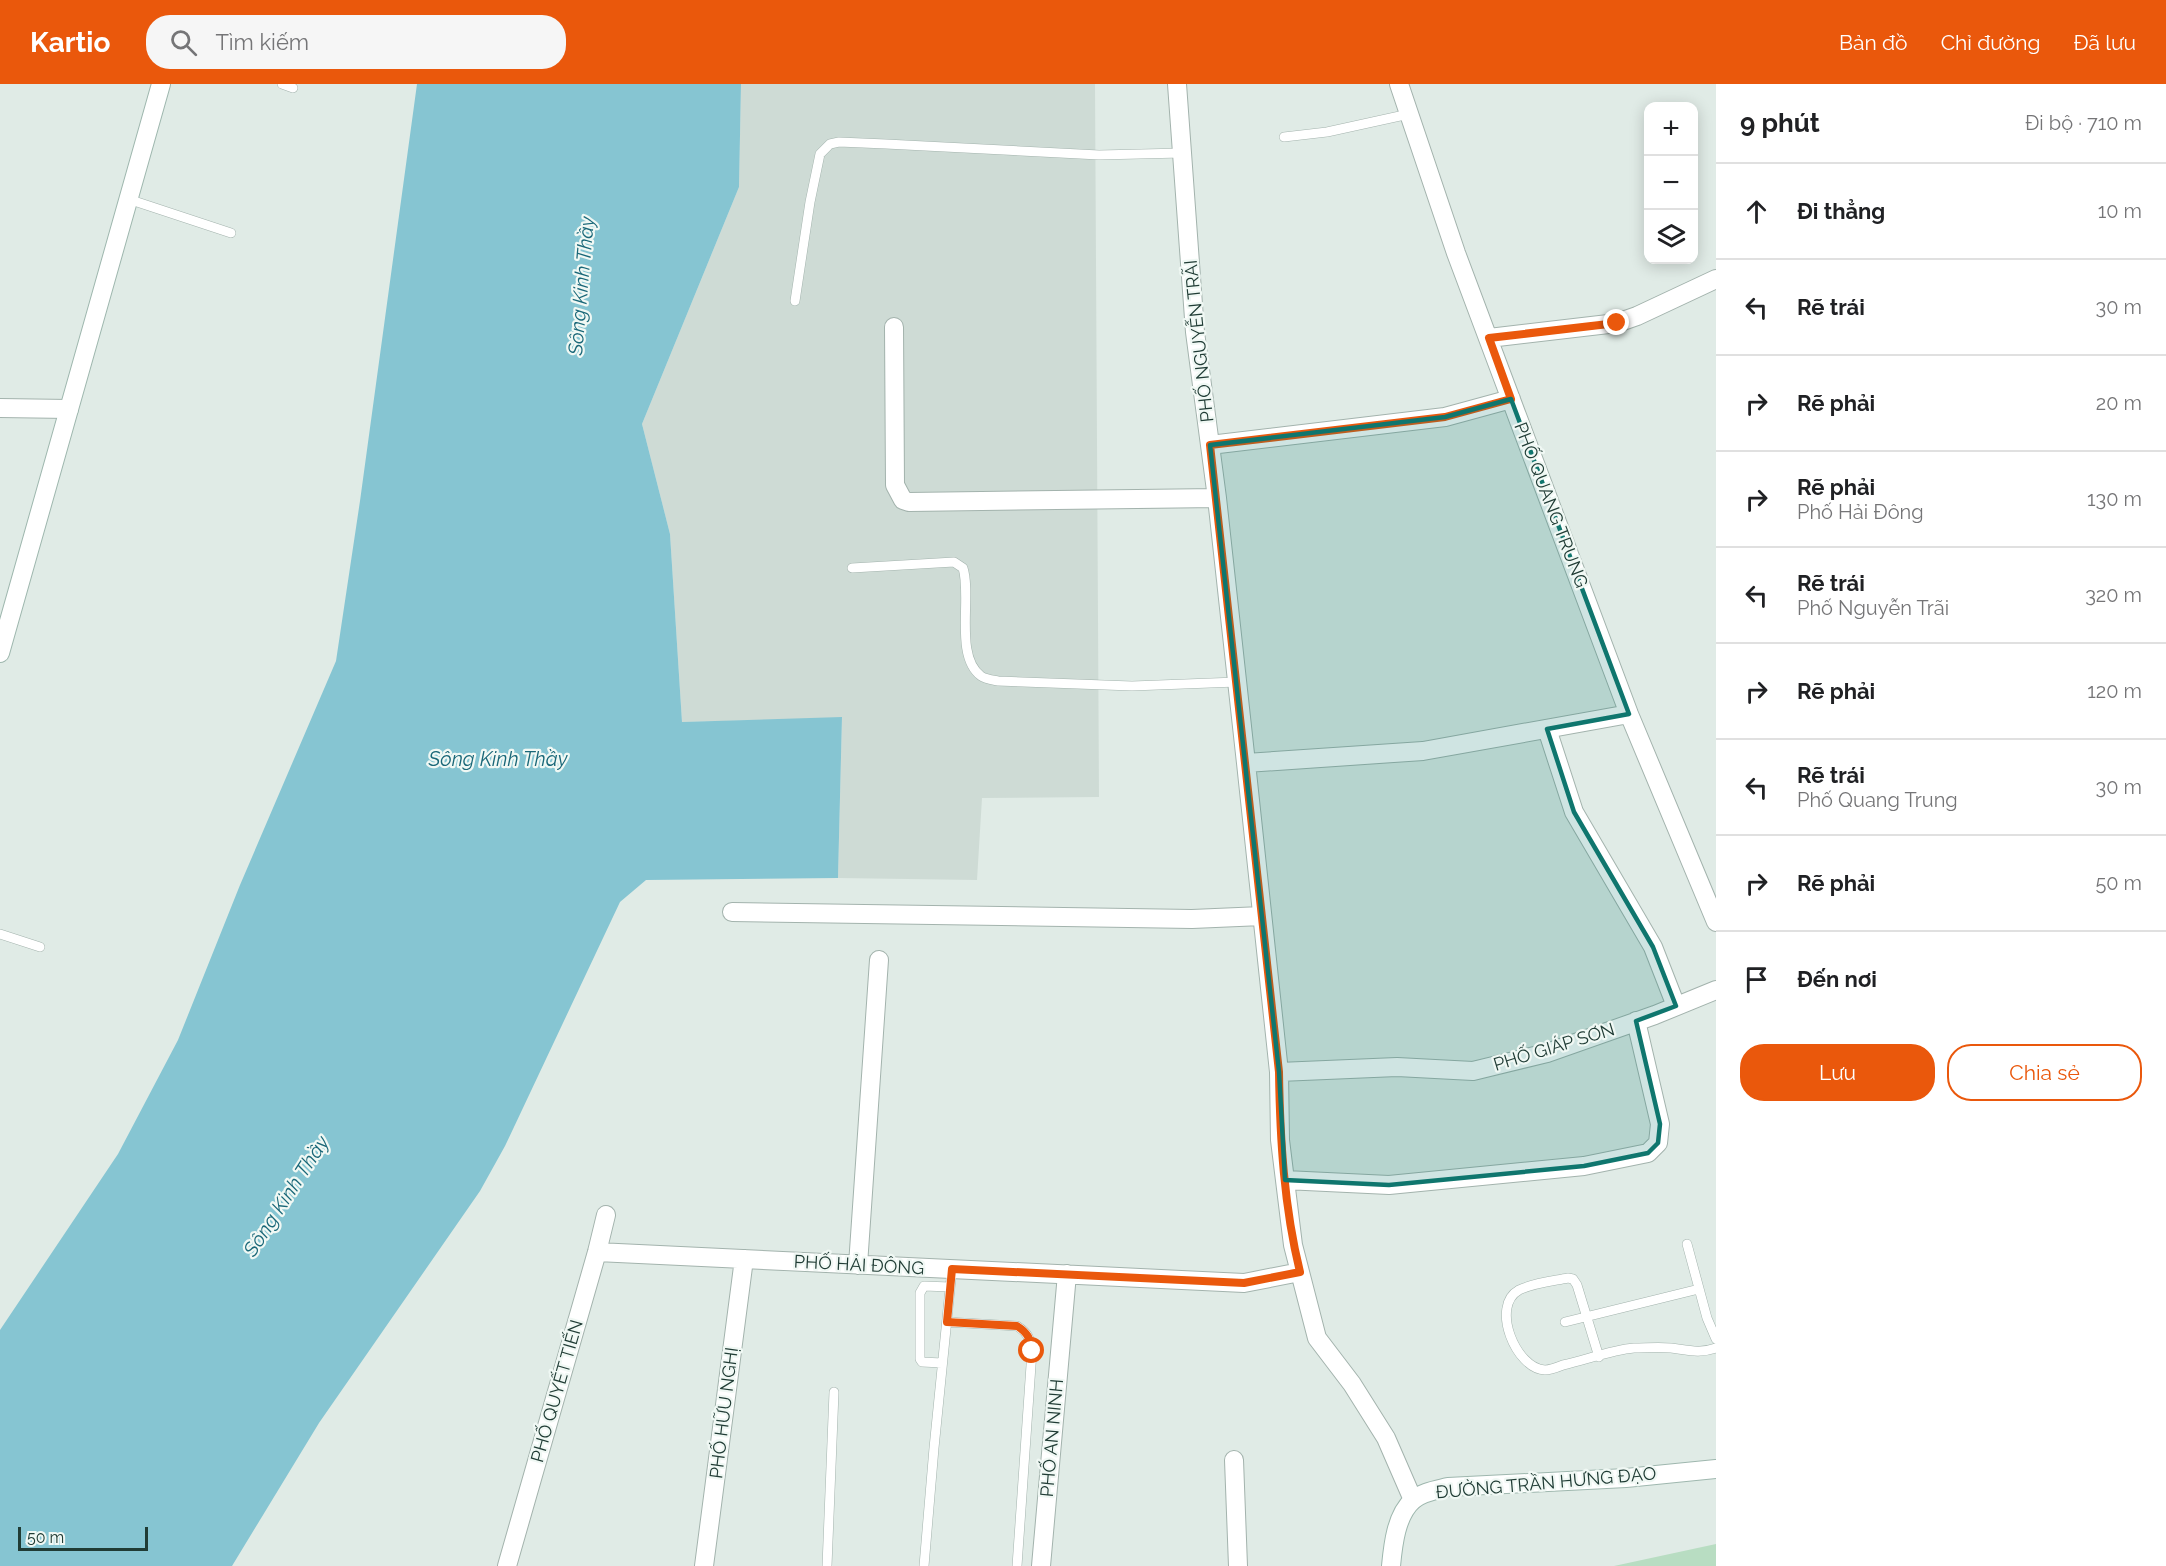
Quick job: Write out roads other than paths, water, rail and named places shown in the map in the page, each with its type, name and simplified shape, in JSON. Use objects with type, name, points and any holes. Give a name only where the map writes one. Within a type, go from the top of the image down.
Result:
[{"type":"street","points":[[0,653],[161,84]]},
{"type":"street","name":"PHỐ NGUYỄN TRÃI","points":[[1177,84],[1195,332],[1217,498],[1246,763],[1279,1072],[1280,1140],[1293,1245],[1317,1338],[1352,1384],[1386,1438],[1413,1500]]},
{"type":"street","name":"PHỐ QUANG TRUNG","points":[[1398,84],[1456,253],[1629,714],[1716,922]]},
{"type":"street","points":[[1489,338],[1617,323],[1716,279]]},
{"type":"street","points":[[894,327],[895,485],[903,500],[909,502],[1217,498]]},
{"type":"street","points":[[1210,445],[1445,417],[1511,399]]},
{"type":"street","points":[[0,408],[69,409]]},
{"type":"street","points":[[1246,763],[1423,751],[1629,714]]},
{"type":"street","points":[[1547,729],[1574,812],[1653,947],[1676,1006]]},
{"type":"street","points":[[732,912],[1192,919],[1262,916]]},
{"type":"street","points":[[858,1264],[879,960]]},
{"type":"street","name":"PHỐ GIÁP SƠN","points":[[1279,1072],[1398,1067],[1473,1071],[1547,1053],[1716,990]]},
{"type":"street","points":[[1285,1180],[1389,1185],[1584,1166],[1648,1153],[1658,1143],[1660,1124],[1636,1021]]},
{"type":"street","name":"PHỐ QUYẾT TIẾN","points":[[507,1566],[606,1215]]},
{"type":"street","name":"PHỐ HẢI ĐÔNG","points":[[597,1252],[858,1264],[951,1278],[1067,1274],[1244,1283],[1300,1272]]},
{"type":"street","name":"PHỐ HỮU NGHỊ","points":[[704,1566],[744,1259]]},
{"type":"street","name":"PHỐ AN NINH","points":[[1041,1566],[1067,1274]]},
{"type":"street","points":[[1234,1460],[1238,1566]]},
{"type":"street","name":"ĐƯỜNG TRẦN HƯNG ĐẠO","points":[[1391,1566],[1397,1527],[1413,1500],[1426,1493],[1448,1487],[1626,1478],[1716,1469]]},
{"type":"lane","points":[[282,84],[293,88]]},
{"type":"lane","points":[[1284,137],[1327,132],[1409,114]]},
{"type":"lane","points":[[795,301],[820,154],[830,144],[838,142],[1099,155],[1182,153]]},
{"type":"lane","points":[[129,199],[231,233]]},
{"type":"lane","points":[[852,568],[954,562],[963,568],[967,654],[974,669],[983,678],[998,681],[1132,686],[1237,682]]},
{"type":"lane","points":[[0,934],[40,947]]},
{"type":"lane","points":[[1687,1244],[1707,1318],[1716,1339]]},
{"type":"lane","points":[[924,1566],[951,1278],[924,1286],[920,1293],[920,1359],[922,1362],[942,1363]]},
{"type":"lane","points":[[1599,1357],[1588,1316],[1577,1285],[1572,1279],[1568,1278],[1518,1291],[1513,1297],[1507,1311],[1507,1326],[1512,1342],[1520,1354],[1534,1366],[1545,1370],[1599,1357],[1632,1348],[1668,1348],[1693,1352],[1716,1348]]},
{"type":"lane","points":[[1565,1322],[1700,1289]]},
{"type":"lane","points":[[947,1322],[1017,1326],[1030,1337],[1032,1351],[1017,1566]]},
{"type":"lane","points":[[827,1566],[834,1392]]},
{"type":"water","name":"Sông Kinh Thầy","points":[[417,84],[741,84],[739,187],[642,424],[670,534],[682,722],[842,717],[838,878],[646,880],[620,902],[505,1146],[480,1191],[319,1423],[232,1566],[0,1566],[0,1330],[118,1154],[178,1040],[240,885],[336,661]]}]
